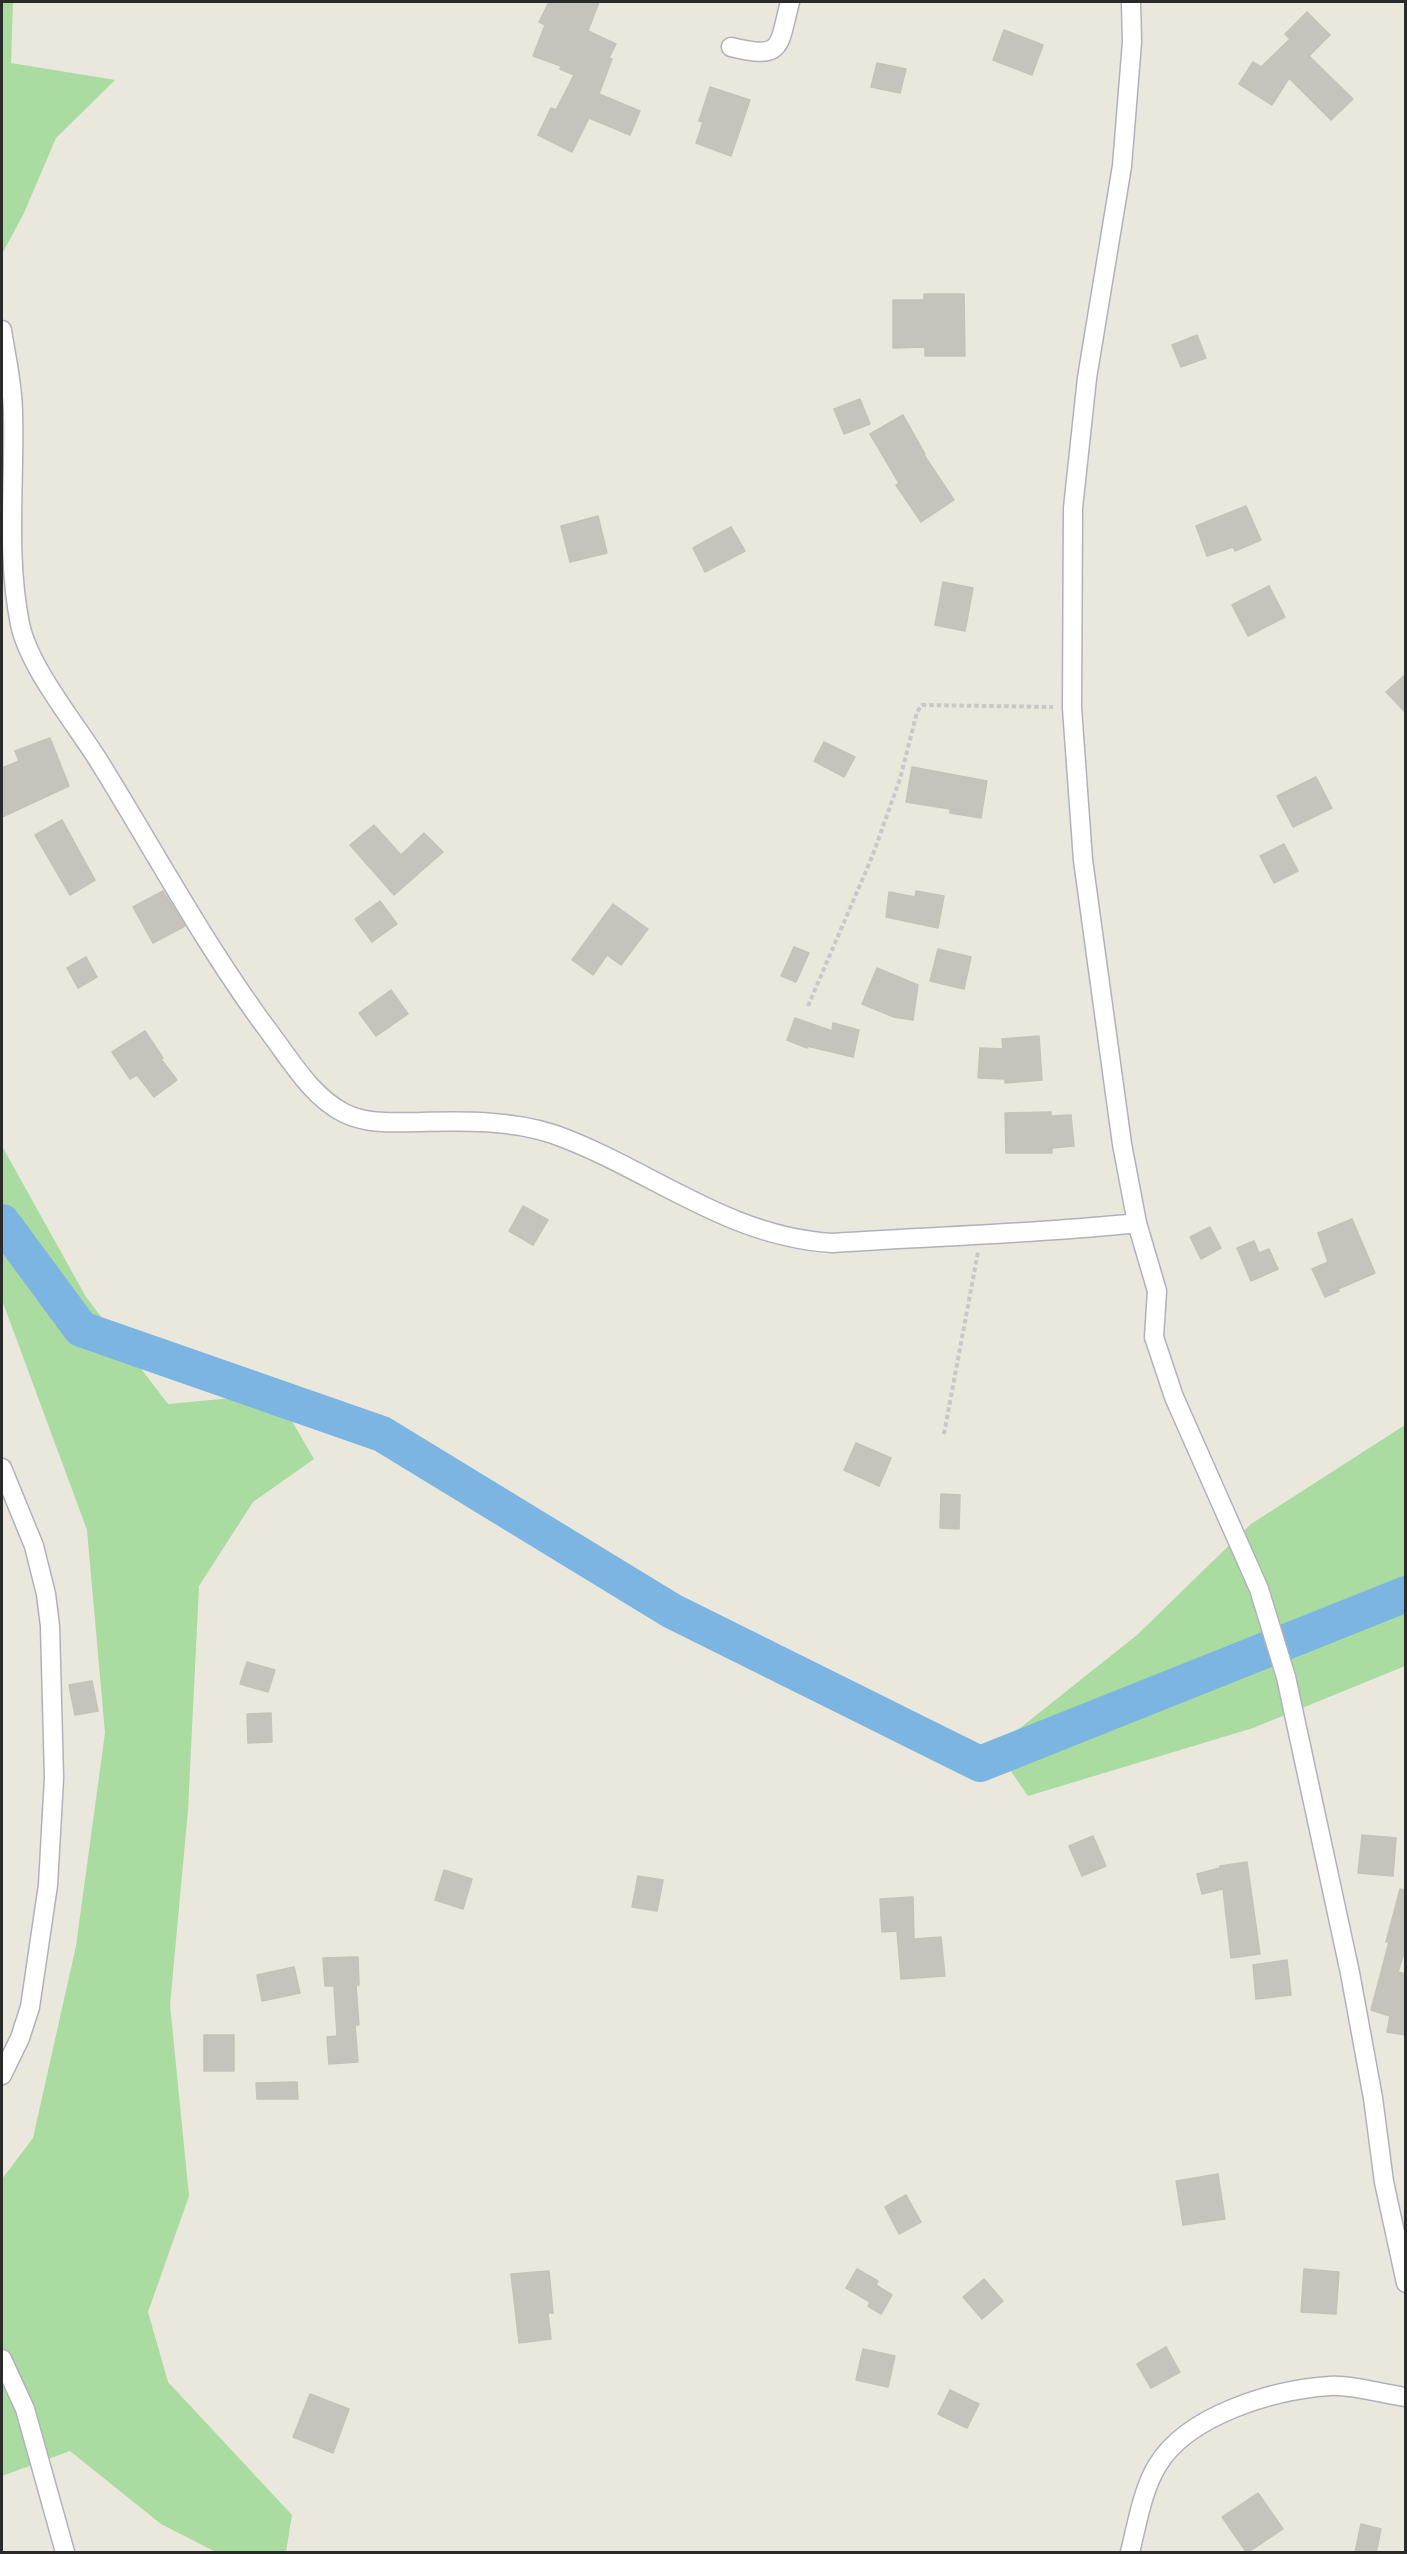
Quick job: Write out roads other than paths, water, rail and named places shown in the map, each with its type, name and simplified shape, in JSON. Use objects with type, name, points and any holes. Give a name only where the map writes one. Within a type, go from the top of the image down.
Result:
[{"type":"street","points":[[731,47],[763,53],[772,49],[779,43],[790,2]]},
{"type":"street","points":[[1131,2],[1131,42],[1122,166],[1087,378],[1073,508],[1072,708],[1083,860],[1096,968],[1122,1144],[1137,1223],[1157,1292],[1154,1337],[1174,1397],[1259,1589],[1286,1677],[1350,1973],[1373,2098],[1384,2182],[1406,2283]]},
{"type":"street","points":[[2,330],[13,408],[12,548],[15,589],[21,627],[28,647],[240,994],[304,1079],[326,1100],[342,1112],[360,1120],[477,1122],[529,1127],[569,1140],[711,1211],[778,1235],[809,1242],[833,1243],[1059,1232],[1137,1223]]},
{"type":"street","points":[[2,1468],[34,1546],[46,1594],[50,1626],[54,1778],[48,1885],[30,2007],[20,2038],[2,2075]]},
{"type":"street","points":[[2,2358],[25,2409],[65,2553]]},
{"type":"street","points":[[1130,2553],[1142,2507],[1157,2466],[1177,2440],[1212,2416],[1282,2393],[1331,2385],[1406,2397]]},
{"type":"waterway","points":[[2,1222],[81,1329],[382,1434],[672,1611],[980,1764],[1406,1594]]}]
